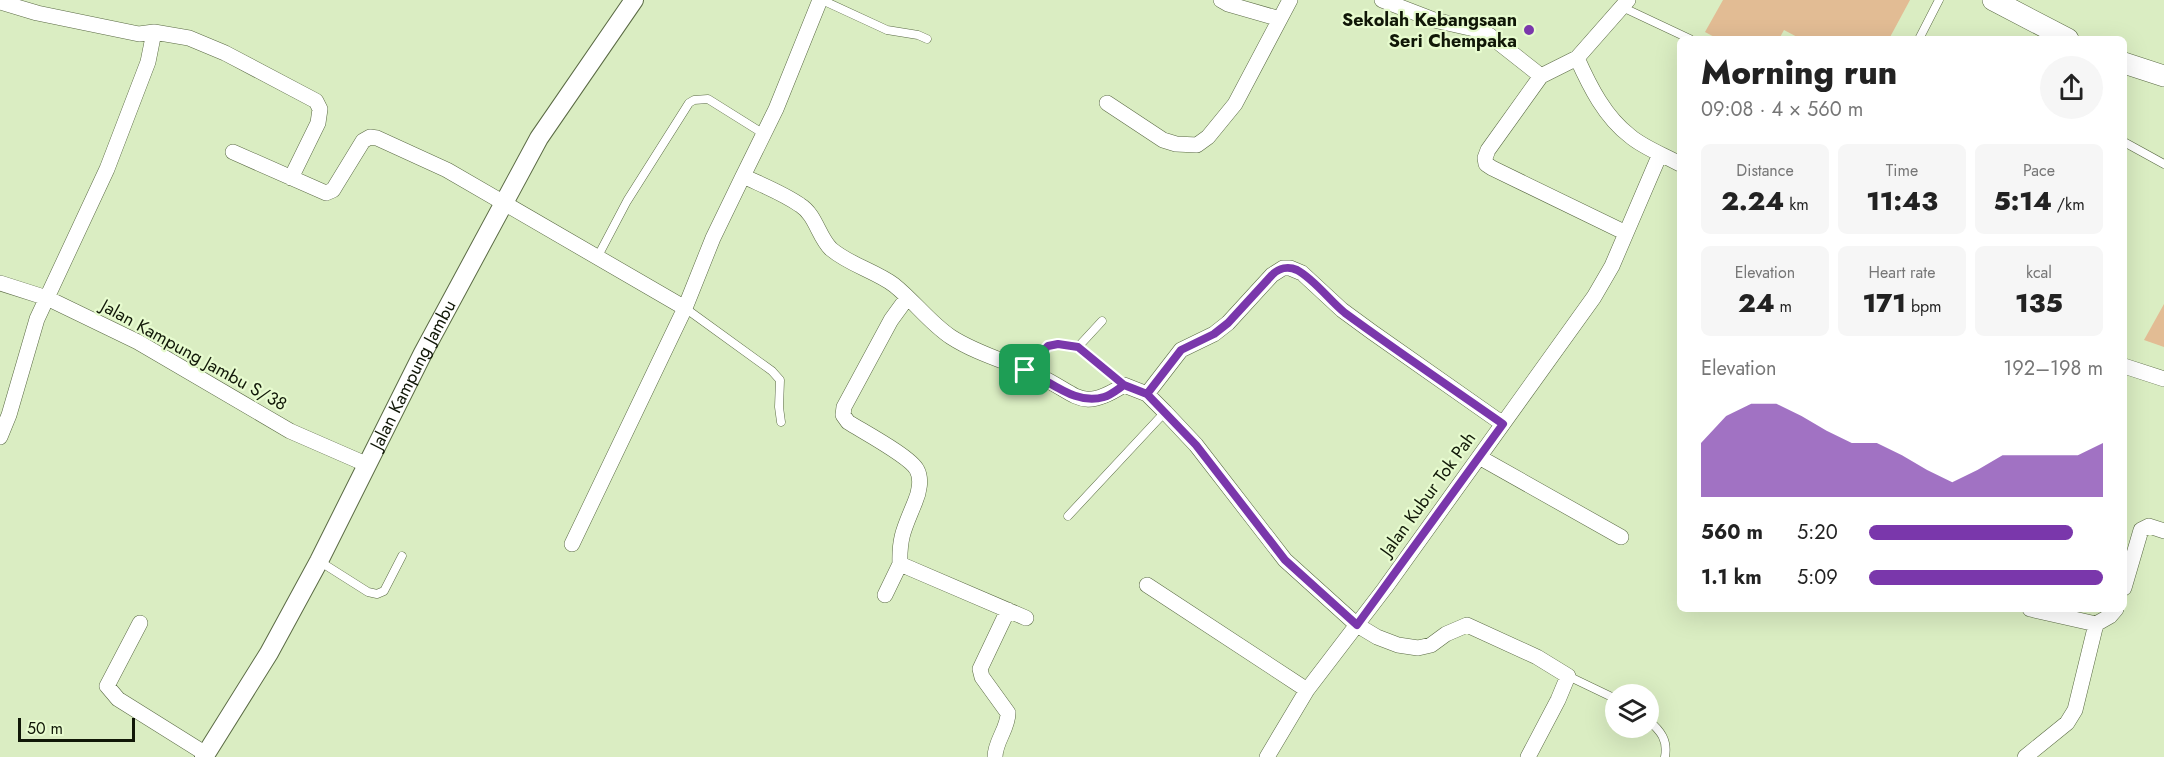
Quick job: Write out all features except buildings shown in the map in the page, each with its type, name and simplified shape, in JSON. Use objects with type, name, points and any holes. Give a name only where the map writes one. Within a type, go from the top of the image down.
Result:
[{"type":"main road","points":[[1993,0],[2062,36]]},
{"type":"main road","points":[[2127,64],[2164,76]]},
{"type":"street","name":"Jalan Kampung Jambu","points":[[205,755],[269,653],[319,561],[423,353],[539,138],[634,0]]},
{"type":"street","points":[[572,544],[685,308],[713,238],[776,109],[821,0]]},
{"type":"street","points":[[1221,0],[1280,19]]},
{"type":"street","points":[[1107,103],[1163,140],[1176,144],[1197,145],[1208,137],[1235,104],[1290,0]]},
{"type":"street","points":[[1382,0],[1434,20],[1474,29],[1488,35],[1541,76]]},
{"type":"street","points":[[0,2],[37,13],[139,34],[154,32],[189,38],[225,53],[316,101],[320,109],[318,123],[291,178]]},
{"type":"street","points":[[1625,4],[1577,58],[1541,76],[1488,150],[1485,158],[1486,164],[1626,233]]},
{"type":"street","points":[[0,437],[9,415],[37,319],[116,148],[148,62],[154,32]]},
{"type":"street","points":[[1577,58],[1596,97],[1611,117],[1631,137],[1677,162]]},
{"type":"street","points":[[233,152],[326,193],[333,190],[363,141],[370,137],[377,138],[447,170],[685,308]]},
{"type":"street","name":"Jalan Kubur Tok Pah","points":[[1267,757],[1307,690],[1357,625],[1594,297],[1612,266],[1660,154]]},
{"type":"street","points":[[743,176],[800,205],[809,213],[829,247],[842,257],[893,285],[951,337],[982,354],[1038,375],[1074,396],[1089,400],[1105,397],[1124,385],[1147,394],[1196,445],[1285,560],[1357,625],[1377,637],[1398,645],[1418,648],[1431,645],[1446,634],[1467,625],[1537,657],[1568,676],[1528,757]]},
{"type":"street","points":[[1147,394],[1181,350],[1214,334],[1228,323],[1272,275],[1277,271],[1290,268],[1302,273],[1342,310],[1372,332],[1503,424]]},
{"type":"street","name":"Jalan Kampung Jambu S/38","points":[[0,283],[47,298],[138,342],[290,431],[368,465]]},
{"type":"street","points":[[885,595],[900,564],[900,542],[917,497],[920,481],[917,469],[907,459],[848,422],[843,411],[880,339],[908,298]]},
{"type":"street","points":[[2127,367],[2164,379]]},
{"type":"street","points":[[1479,457],[1621,537]]},
{"type":"street","points":[[2127,578],[2141,530],[2149,526],[2164,531]]},
{"type":"street","points":[[900,564],[1026,618]]},
{"type":"street","points":[[1147,585],[1307,690]]},
{"type":"street","points":[[995,757],[995,748],[1008,722],[1008,713],[982,677],[980,669],[1008,610]]},
{"type":"street","points":[[2043,612],[2096,624],[2113,612]]},
{"type":"street","points":[[140,623],[107,686],[118,699],[205,755]]},
{"type":"street","points":[[2025,757],[2067,723],[2075,710],[2096,624]]},
{"type":"lane","points":[[821,0],[887,30],[918,34],[927,39]]},
{"type":"lane","points":[[1921,36],[1939,0]]},
{"type":"lane","points":[[1625,4],[1684,36]]},
{"type":"lane","points":[[598,256],[627,201],[689,103],[694,100],[708,99],[764,134]]},
{"type":"lane","points":[[2127,144],[2164,164]]},
{"type":"lane","points":[[685,308],[772,371],[780,380],[781,422]]},
{"type":"lane","points":[[1078,347],[1102,321]]},
{"type":"lane","points":[[1025,370],[1048,346],[1058,344],[1078,347],[1124,385]]},
{"type":"lane","points":[[1068,516],[1165,412]]},
{"type":"lane","points":[[319,561],[368,592],[377,594],[384,591],[402,556]]},
{"type":"lane","points":[[1568,676],[1605,694]]},
{"type":"lane","points":[[1659,731],[1667,745],[1665,757]]},
{"type":"shaded area","points":[[1723,0],[1910,0],[1891,36],[1795,36],[1784,30],[1781,36],[1712,36],[1705,32]]},
{"type":"shaded area","points":[[2164,304],[2164,347],[2144,340]]},
{"type":"place","name":"Sekolah Kebangsaan Seri Chempaka","points":[[1529,30]]},
{"type":"route","points":[[1025,370],[1048,346],[1058,344],[1078,347],[1124,385],[1147,394],[1196,445],[1285,560],[1357,625],[1503,424],[1372,332],[1342,310],[1302,273],[1290,268],[1283,268],[1272,275],[1228,323],[1214,334],[1181,350],[1147,394],[1124,385],[1105,397],[1089,400],[1074,396],[1025,370]]}]
